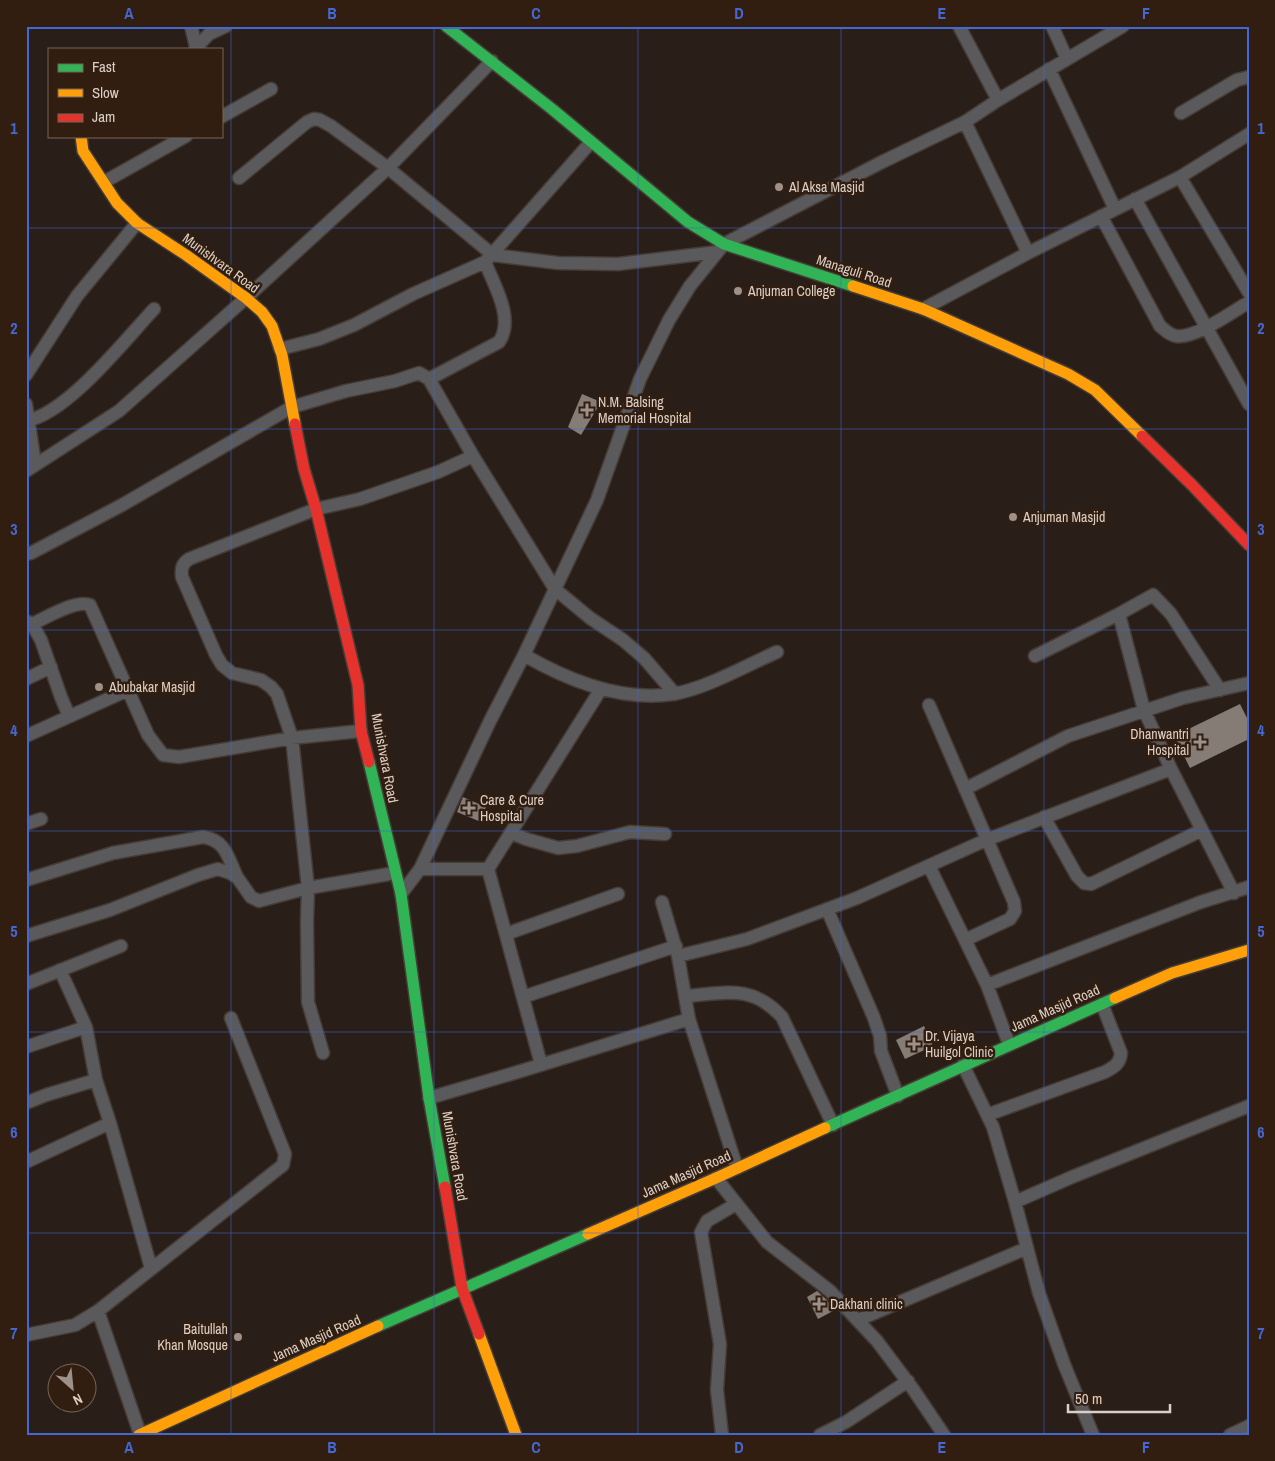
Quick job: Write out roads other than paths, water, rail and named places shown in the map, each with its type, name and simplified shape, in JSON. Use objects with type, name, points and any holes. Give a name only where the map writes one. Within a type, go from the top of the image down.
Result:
[{"type":"street","points":[[191,26],[196,48]]},
{"type":"street","points":[[196,48],[210,34],[226,26]]},
{"type":"street","name":"Managuli Road","points":[[446,26],[492,61],[720,248],[923,308],[1052,366],[1094,390],[1246,537]]},
{"type":"street","points":[[959,26],[998,100]]},
{"type":"street","points":[[1052,26],[1067,58]]},
{"type":"street","points":[[489,258],[558,263],[618,264],[720,248],[882,162],[964,122],[1067,58],[1123,26]]},
{"type":"street","points":[[26,404],[31,468],[119,411],[388,168],[492,61]]},
{"type":"street","points":[[1049,69],[1115,209]]},
{"type":"street","points":[[1181,113],[1238,80],[1249,77]]},
{"type":"street","points":[[222,116],[270,89]]},
{"type":"street","points":[[239,178],[307,122],[314,119],[320,120],[388,168],[489,258],[503,308],[506,324],[505,334],[499,342],[429,379]]},
{"type":"street","points":[[964,122],[1028,253]]},
{"type":"street","points":[[923,308],[1180,176],[1249,134]]},
{"type":"street","name":"Munishvara Road","points":[[81,138],[84,151],[117,203],[137,223],[186,255],[246,298],[262,312],[272,326],[280,349],[304,470],[316,509],[358,685],[361,731],[401,894],[429,1098],[462,1288],[516,1435]]},
{"type":"street","points":[[104,182],[182,138]]},
{"type":"street","points":[[280,349],[320,339],[354,325],[413,294],[489,258],[591,142]]},
{"type":"street","points":[[1180,176],[1249,293]]},
{"type":"street","points":[[1135,199],[1249,404]]},
{"type":"street","points":[[1101,216],[1160,326],[1168,334],[1186,336],[1206,327],[1249,302]]},
{"type":"street","points":[[26,375],[77,296],[137,223]]},
{"type":"street","points":[[401,894],[420,870],[597,500],[640,379],[669,320],[690,286],[720,248]]},
{"type":"street","points":[[28,421],[52,411],[84,384],[154,308]]},
{"type":"street","points":[[26,554],[122,505],[292,407],[419,373],[429,379],[473,456],[555,589],[644,658],[675,694]]},
{"type":"street","points":[[322,1052],[308,1002],[308,888],[292,738],[277,694],[271,686],[261,680],[232,673],[222,665],[216,656],[182,577],[181,569],[184,562],[189,558],[316,509],[360,499],[438,472],[473,456]]},
{"type":"street","points":[[1035,656],[1153,595],[1171,614],[1220,690]]},
{"type":"street","points":[[69,716],[50,667],[42,640],[29,623],[84,602],[90,605],[148,735],[162,755],[179,757],[292,738],[361,731]]},
{"type":"street","points":[[1119,614],[1144,710],[1171,769],[1234,893]]},
{"type":"street","points":[[524,655],[552,671],[601,689],[648,696],[675,694],[698,687],[776,652]]},
{"type":"street","points":[[26,679],[50,667]]},
{"type":"street","points":[[965,789],[1068,736],[1183,698],[1248,686]]},
{"type":"street","points":[[541,1064],[488,869],[601,689]]},
{"type":"street","points":[[26,736],[128,690]]},
{"type":"street","points":[[929,706],[1014,902],[1015,911],[1010,919],[965,940]]},
{"type":"street","points":[[523,997],[677,951],[747,939],[857,898],[986,840],[1171,769]]},
{"type":"street","points":[[1044,817],[1077,876],[1084,883],[1091,884],[1202,830]]},
{"type":"street","points":[[26,824],[41,819]]},
{"type":"street","points":[[510,833],[558,848],[577,846],[630,832],[665,834]]},
{"type":"street","points":[[26,880],[112,853],[203,837],[214,838],[221,844],[237,877],[251,897],[259,901],[308,888],[395,873]]},
{"type":"street","points":[[929,866],[987,984],[1009,1044]]},
{"type":"street","points":[[26,936],[110,910],[218,869],[230,872],[237,877]]},
{"type":"street","points":[[420,870],[488,869]]},
{"type":"street","points":[[987,984],[1201,902],[1249,887]]},
{"type":"street","points":[[506,934],[618,894]]},
{"type":"street","points":[[662,902],[677,951],[689,1019],[737,1168]]},
{"type":"street","points":[[826,909],[874,1018],[880,1036],[881,1051],[898,1096]]},
{"type":"street","points":[[26,984],[120,946]]},
{"type":"street","name":"Jama Masjid Road","points":[[140,1434],[462,1288],[716,1178],[898,1096],[963,1064],[1172,973],[1249,950]]},
{"type":"street","points":[[60,970],[86,1027],[96,1080],[151,1268]]},
{"type":"street","points":[[686,996],[738,992],[758,998],[771,1006],[782,1017],[833,1125]]},
{"type":"street","points":[[987,1115],[1115,1067],[1120,1060],[1121,1053],[1102,1004]]},
{"type":"street","points":[[26,1335],[75,1325],[98,1312],[283,1164],[285,1154],[231,1018]]},
{"type":"street","points":[[429,1098],[689,1019]]},
{"type":"street","points":[[26,1047],[86,1027]]},
{"type":"street","points":[[963,1064],[993,1127],[1039,1293],[1064,1364],[1093,1435]]},
{"type":"street","points":[[26,1103],[96,1080]]},
{"type":"street","points":[[1015,1202],[1249,1106]]},
{"type":"street","points":[[26,1162],[110,1123]]},
{"type":"street","points":[[716,1178],[767,1242],[830,1291],[877,1340],[908,1381],[944,1435]]},
{"type":"street","points":[[722,1435],[717,1390],[720,1344],[701,1232],[707,1221],[736,1204]]},
{"type":"street","points":[[858,1320],[1027,1248]]},
{"type":"street","points":[[98,1312],[140,1434]]},
{"type":"street","points":[[820,1435],[846,1422],[908,1381]]},
{"type":"street","points":[[1230,1435],[1249,1426]]},
{"type":"place","name":"Al Aksa Masjid","points":[[779,187]]},
{"type":"place","name":"Anjuman College","points":[[738,291]]},
{"type":"place","name":"N.M. Balsing Memorial Hospital","points":[[587,410]]},
{"type":"place","name":"Anjuman Masjid","points":[[1013,517]]},
{"type":"place","name":"Abubakar Masjid","points":[[99,687]]},
{"type":"place","name":"Dhanwantri Hospital","points":[[1200,742]]},
{"type":"place","name":"Care & Cure Hospital","points":[[469,808]]},
{"type":"place","name":"Dr. Vijaya Huilgol Clinic","points":[[914,1044]]},
{"type":"place","name":"Dakhani clinic","points":[[819,1304]]},
{"type":"place","name":"Baitullah Khan Mosque","points":[[238,1337]]}]
